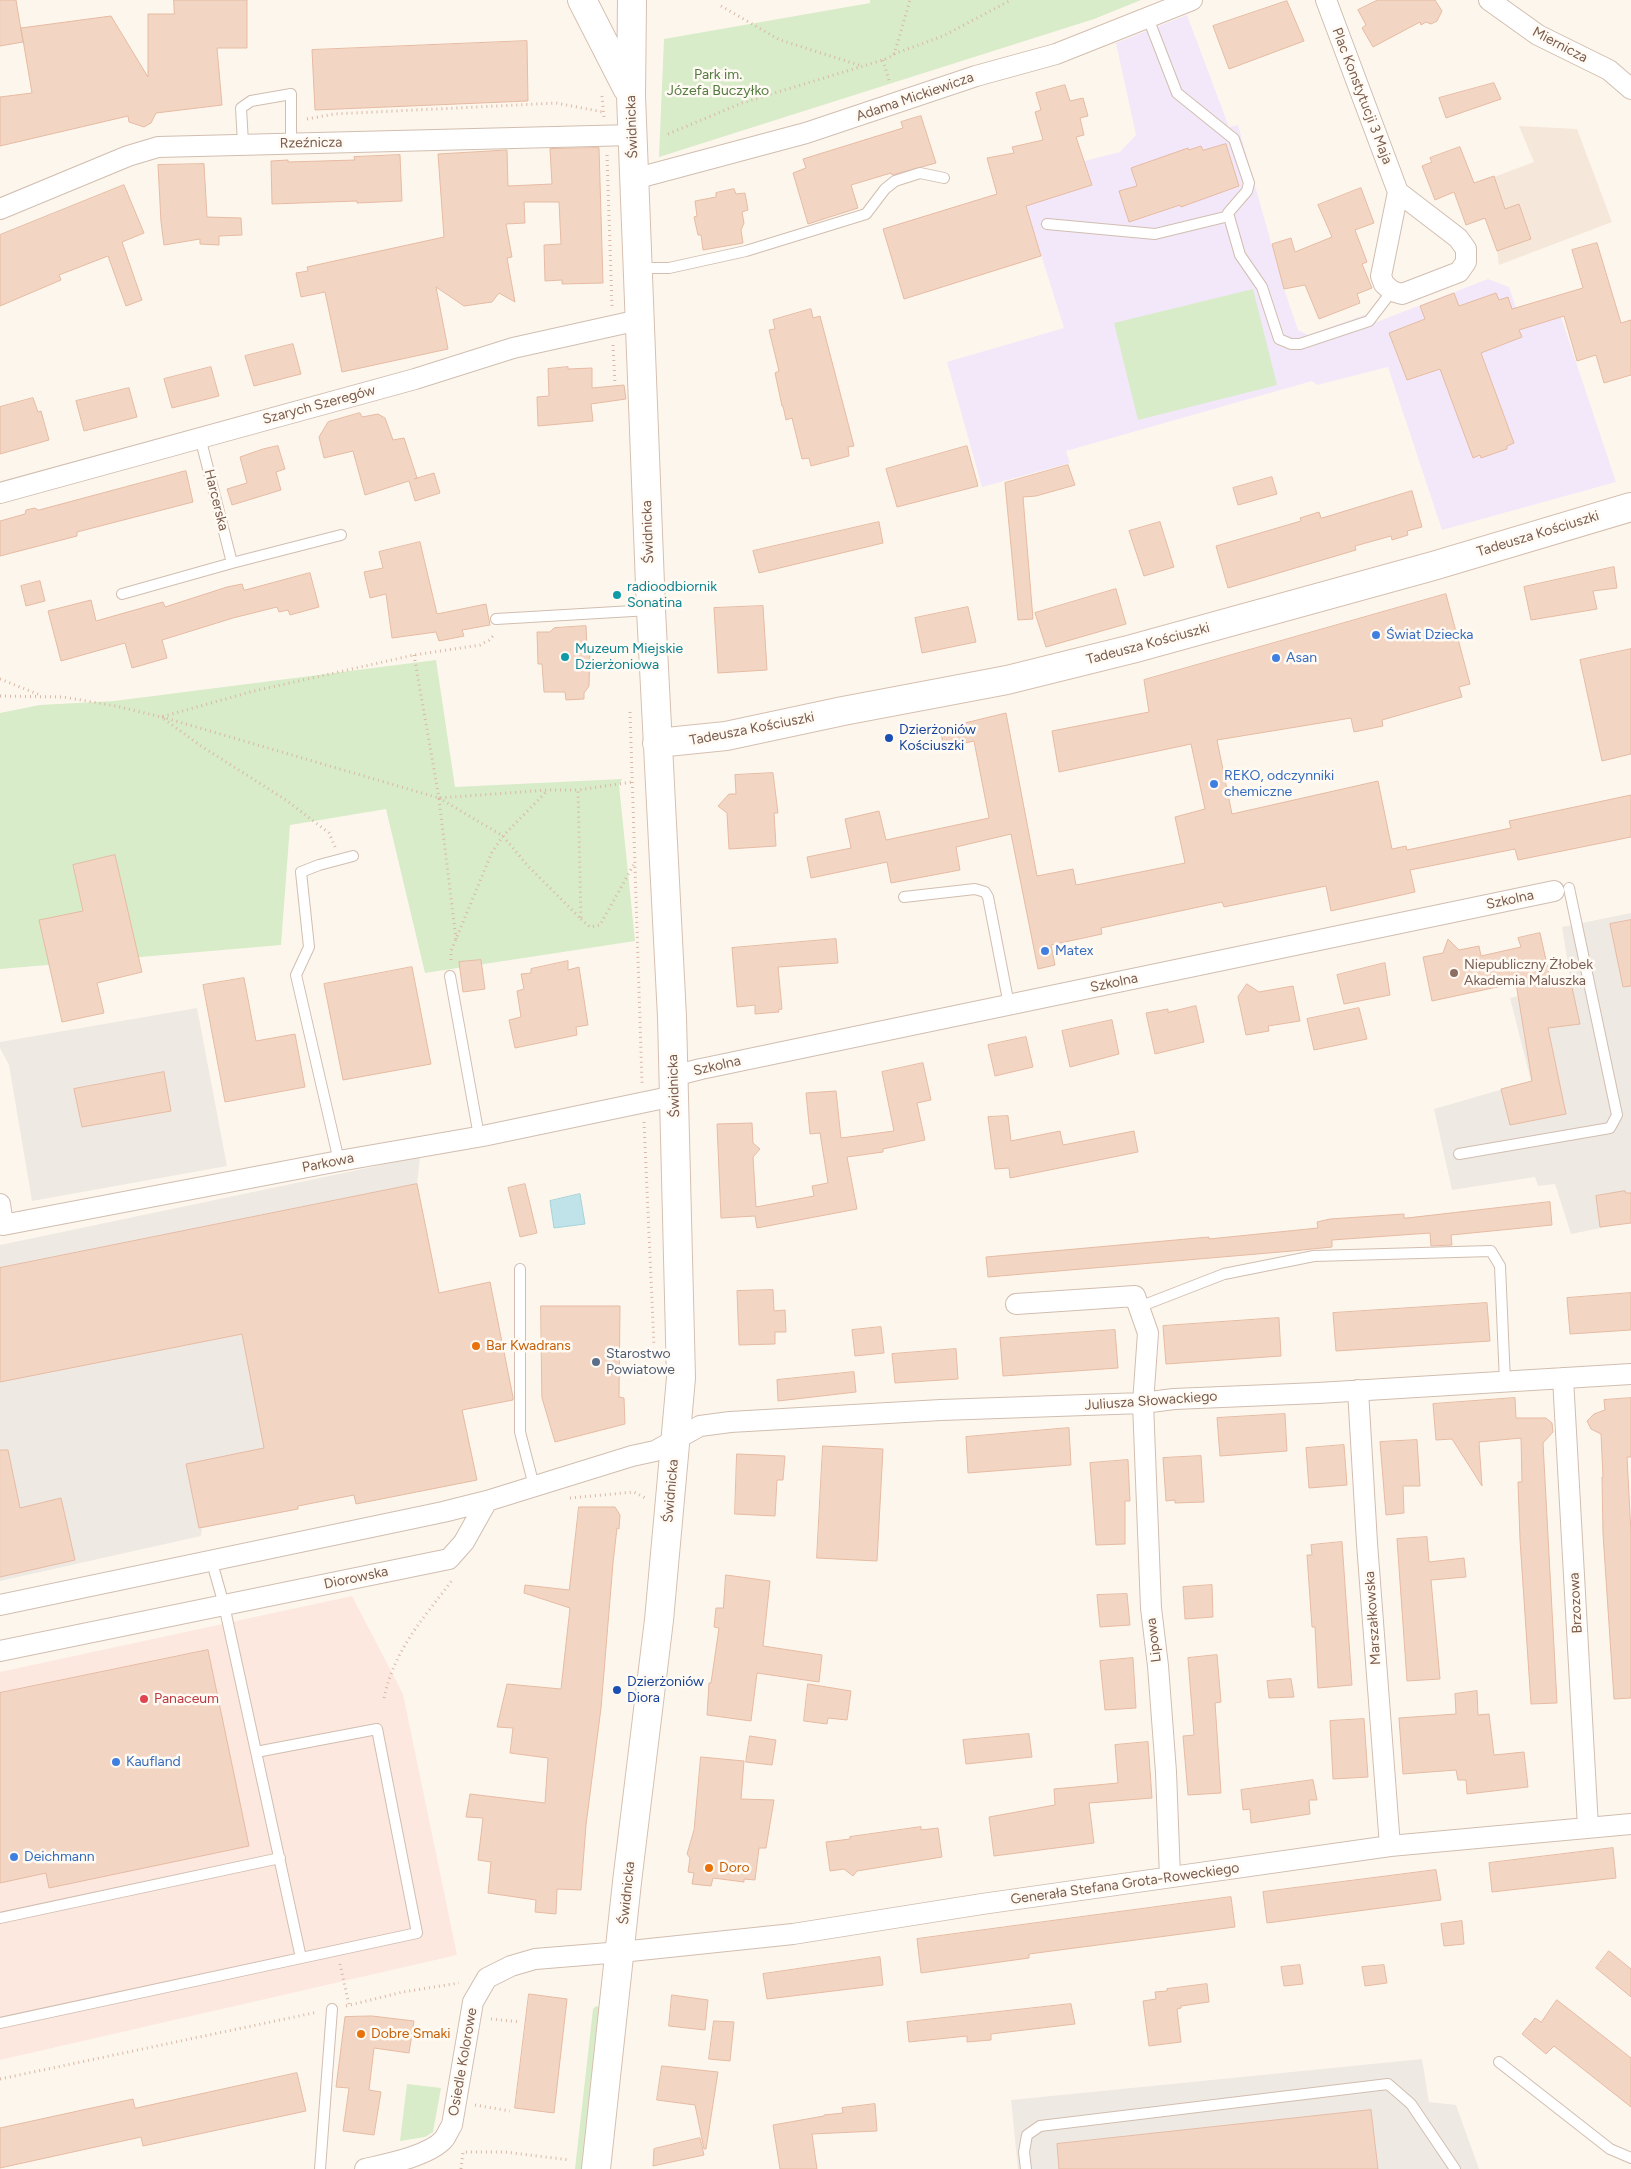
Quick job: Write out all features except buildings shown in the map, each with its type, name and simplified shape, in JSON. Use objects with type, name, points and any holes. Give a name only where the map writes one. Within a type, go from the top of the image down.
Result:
[{"type":"street","points":[[582,0],[631,96]]},
{"type":"street","name":"Świdnicka","points":[[596,2169],[659,1620],[681,1378],[674,1086],[651,610],[631,96],[632,0]]},
{"type":"street","name":"Adama Mickiewicza","points":[[634,179],[806,133],[976,76],[1056,54],[1192,0]]},
{"type":"street","name":"Plac Konstytucji 3 Maja","points":[[1326,0],[1398,192]]},
{"type":"street","name":"Miernicza","points":[[1489,0],[1538,35],[1609,70],[1631,89]]},
{"type":"street","name":"Rzeźnicza","points":[[0,209],[128,156],[158,147],[243,143],[290,144],[633,135]]},
{"type":"street","points":[[1398,192],[1458,238],[1466,248],[1466,262],[1460,272],[1402,294],[1392,291],[1384,284],[1381,276],[1398,192]]},
{"type":"street","name":"Szarych Szeregów","points":[[0,493],[415,379],[513,348],[640,320]]},
{"type":"street","name":"Tadeusza Kościuszki","points":[[657,743],[711,739],[843,711],[1007,680],[1211,628],[1631,507]]},
{"type":"street","name":"Szkolna","points":[[674,1086],[701,1069],[1562,889]]},
{"type":"street","name":"Parkowa","points":[[0,1204],[2,1225],[479,1136],[674,1086]]},
{"type":"street","points":[[1016,1304],[1135,1296],[1139,1307]]},
{"type":"street","name":"Lipowa","points":[[1139,1307],[1148,1333],[1142,1404],[1151,1608],[1158,1666],[1170,1877]]},
{"type":"street","name":"Juliusza Słowackiego","points":[[676,1441],[700,1426],[730,1422],[941,1410],[1142,1404],[1174,1399],[1631,1374]]},
{"type":"street","name":"Brzozowa","points":[[1563,1378],[1588,1828]]},
{"type":"street","name":"Marszałkowska","points":[[1358,1390],[1367,1543],[1390,1846]]},
{"type":"street","points":[[0,1605],[211,1559],[443,1512],[487,1501],[632,1456],[655,1451],[676,1441]]},
{"type":"street","name":"Diorowska","points":[[0,1651],[449,1559],[464,1542],[487,1501]]},
{"type":"street","points":[[443,1512],[461,1528],[464,1542]]},
{"type":"street","name":"Generała Stefana Grota-Roweckiego","points":[[621,1952],[793,1934],[1390,1846],[1631,1824]]},
{"type":"street","points":[[487,1978],[511,1966],[535,1958],[621,1952]]},
{"type":"street","name":"Osiedle Kolorowe","points":[[365,2169],[397,2161],[430,2149],[444,2139],[452,2125],[472,2002],[487,1978]]},
{"type":"lane","points":[[1148,18],[1177,93],[1234,138],[1249,182],[1247,191],[1228,213],[1240,255],[1262,287],[1279,339],[1291,344],[1300,344],[1368,321],[1392,291]]},
{"type":"lane","points":[[243,143],[241,108],[251,101],[292,94],[290,144]]},
{"type":"lane","points":[[638,268],[669,268],[746,251],[866,214],[885,189],[895,181],[920,173],[944,178]]},
{"type":"lane","points":[[1046,224],[1154,234],[1229,216]]},
{"type":"lane","name":"Harcerska","points":[[200,437],[232,563]]},
{"type":"lane","points":[[122,594],[341,535]]},
{"type":"lane","points":[[496,619],[651,610]]},
{"type":"lane","points":[[339,1161],[296,975],[309,946],[301,872],[353,856]]},
{"type":"lane","points":[[904,897],[975,889],[985,892],[988,896],[1009,1004]]},
{"type":"lane","points":[[1459,1154],[1610,1128],[1617,1115],[1562,889]]},
{"type":"lane","points":[[450,976],[479,1136]]},
{"type":"lane","points":[[1139,1307],[1224,1274],[1314,1256],[1491,1251],[1500,1266],[1505,1382]]},
{"type":"lane","points":[[520,1269],[520,1432],[534,1486]]},
{"type":"lane","points":[[211,1559],[224,1605],[301,1958]]},
{"type":"lane","points":[[0,2023],[417,1933],[376,1729],[256,1752]]},
{"type":"lane","points":[[0,1918],[280,1858]]},
{"type":"lane","points":[[320,2169],[332,2009]]},
{"type":"lane","points":[[1498,2062],[1610,2148],[1631,2158]]},
{"type":"lane","points":[[1026,2169],[1024,2152],[1026,2135],[1040,2126],[1388,2084],[1411,2104],[1455,2169]]},
{"type":"path","points":[[894,55],[910,0]]},
{"type":"path","points":[[668,134],[742,103],[863,66],[943,36],[1011,0]]},
{"type":"path","points":[[721,6],[780,40],[863,66]]},
{"type":"path","points":[[304,119],[334,114],[556,103],[603,112]]},
{"type":"path","points":[[606,153],[612,315]]},
{"type":"path","points":[[161,717],[254,691],[414,654],[480,645],[494,635],[496,619]]},
{"type":"path","points":[[414,654],[439,798],[456,940]]},
{"type":"path","points":[[0,679],[42,697]]},
{"type":"path","points":[[0,696],[63,697],[116,706],[161,717],[439,798],[503,836],[527,865],[590,927],[600,925],[635,863]]},
{"type":"path","points":[[630,709],[642,1084]]},
{"type":"path","points":[[161,717],[201,746],[286,800],[329,832],[340,860]]},
{"type":"path","points":[[439,798],[548,790],[578,790],[632,782]]},
{"type":"path","points":[[450,976],[451,951],[492,852],[503,836],[548,790]]},
{"type":"path","points":[[578,790],[581,919]]},
{"type":"path","points":[[644,1116],[652,1318]]},
{"type":"path","points":[[384,1698],[391,1674],[409,1637],[457,1574]]},
{"type":"path","points":[[337,1951],[349,2005]]},
{"type":"path","points":[[0,2079],[332,2009],[403,1992],[487,1978]]},
{"type":"path","points":[[468,2104],[510,2111]]},
{"type":"path","points":[[461,2169],[464,2143]]},
{"type":"path","points":[[463,2152],[505,2152],[570,2160]]},
{"type":"shaded area","points":[[1187,15],[1229,127],[1238,125],[1284,289],[1298,330],[1308,335],[1367,314],[1369,325],[1488,279],[1509,287],[1516,308],[1561,317],[1616,482],[1442,530],[1388,367],[1317,385],[1312,381],[1066,451],[1070,463],[982,487],[947,362],[1064,328],[1017,178],[1120,152],[1136,135],[1116,43]]},
{"type":"shaded area","points":[[1519,126],[1577,129],[1612,222],[1499,265],[1497,251],[1485,219],[1466,225],[1454,192],[1534,162]]},
{"type":"shaded area","points":[[1631,913],[1631,1222],[1571,1234],[1555,1184],[1538,1186],[1535,1177],[1452,1190],[1434,1109],[1531,1081],[1510,998],[1571,983],[1562,927]]},
{"type":"shaded area","points":[[197,1008],[227,1166],[32,1201],[9,1065],[0,1048],[0,1042]]},
{"type":"shaded area","points":[[420,1157],[417,1184],[477,1480],[356,1504],[353,1495],[298,1506],[298,1509],[202,1528],[201,1536],[0,1581],[0,1245]]},
{"type":"shaded area","points":[[352,1596],[403,1694],[457,1955],[0,2060],[0,1672]]},
{"type":"shaded area","points":[[1422,2059],[1429,2102],[1456,2105],[1479,2169],[1018,2169],[1011,2100]]},
{"type":"green space","name":"Park im. Józefa Buczyłko","points":[[870,0],[1141,0],[1094,19],[659,157],[664,39],[870,3]]},
{"type":"green space","points":[[1253,289],[1277,385],[1138,420],[1114,323]]},
{"type":"green space","points":[[436,660],[455,787],[622,779],[619,785],[635,941],[425,973],[386,809],[290,825],[281,945],[0,969],[0,713],[40,705],[114,701]]},
{"type":"green space","points":[[596,2006],[601,2008],[582,2169],[575,2169],[593,2009]]},
{"type":"green space","points":[[407,2084],[441,2088],[433,2132],[425,2137],[400,2141]]},
{"type":"water","points":[[580,1194],[585,1224],[554,1228],[550,1201]]},
{"type":"place","name":"radioodbiornik Sonatina","points":[[617,595]]},
{"type":"place","name":"Świat Dziecka","points":[[1376,635]]},
{"type":"place","name":"Muzeum Miejskie Dzierżoniowa","points":[[565,657]]},
{"type":"place","name":"Asan","points":[[1276,658]]},
{"type":"place","name":"Dzierżoniów Kościuszki","points":[[889,738]]},
{"type":"place","name":"REKO, odczynniki chemiczne","points":[[1214,784]]},
{"type":"place","name":"Matex","points":[[1045,951]]},
{"type":"place","name":"Niepubliczny Żłobek Akademia Maluszka","points":[[1454,973]]},
{"type":"place","name":"Bar Kwadrans","points":[[476,1346]]},
{"type":"place","name":"Starostwo Powiatowe","points":[[596,1362]]},
{"type":"place","name":"Dzierżoniów Diora","points":[[617,1690]]},
{"type":"place","name":"Panaceum","points":[[144,1699]]},
{"type":"place","name":"Kaufland","points":[[116,1762]]},
{"type":"place","name":"Deichmann","points":[[14,1857]]},
{"type":"place","name":"Doro","points":[[709,1868]]},
{"type":"place","name":"Dobre Smaki","points":[[361,2034]]}]
